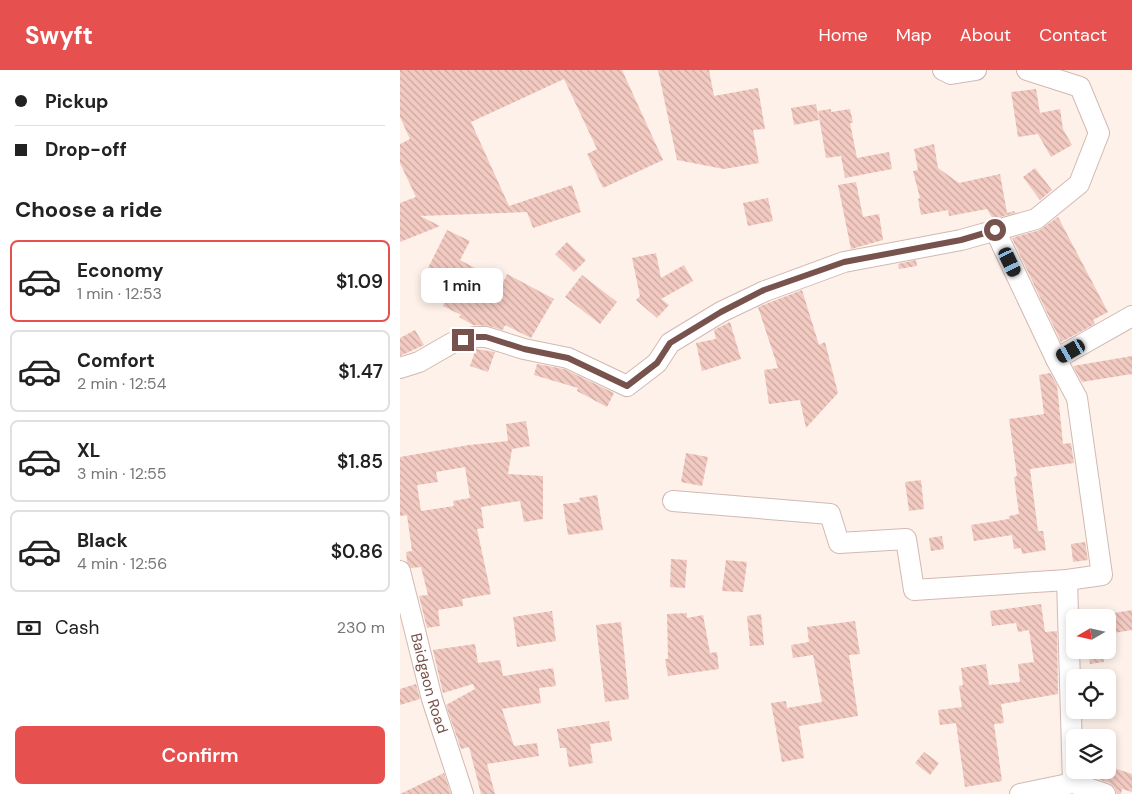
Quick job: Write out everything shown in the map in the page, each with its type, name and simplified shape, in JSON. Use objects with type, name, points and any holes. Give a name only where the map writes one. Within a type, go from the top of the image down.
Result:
[{"type":"street","points":[[942,70],[951,74],[976,70]]},
{"type":"street","points":[[400,368],[419,362],[452,344],[474,337],[486,337],[524,349],[568,358],[627,386],[657,363],[670,343],[721,312],[764,290],[844,262],[961,240],[1036,218],[1079,184],[1099,133],[1080,87],[1027,70]]},
{"type":"street","points":[[673,502],[830,514],[839,543],[906,539],[914,590],[1067,580],[1102,575],[1077,398],[1056,359],[995,230]]},
{"type":"street","points":[[1056,359],[1132,316]]},
{"type":"street","name":"Baidgaon Road","points":[[400,571],[432,699],[463,794]]},
{"type":"street","points":[[1067,580],[1073,784]]},
{"type":"street","points":[[1020,794],[1073,784],[1105,794]]},
{"type":"building","points":[[400,70],[622,70],[663,160],[603,188],[587,154],[597,149],[564,79],[471,122],[509,206],[572,185],[581,212],[533,228],[527,212],[420,216],[440,226],[400,242],[400,203],[416,197],[400,163],[400,144],[410,139],[400,117]]},
{"type":"building","points":[[658,70],[709,70],[714,96],[758,88],[765,129],[753,130],[759,163],[724,169],[677,160]]},
{"type":"building","points":[[1036,89],[1040,113],[1060,109],[1063,129],[1072,145],[1051,157],[1038,134],[1018,137],[1011,92]]},
{"type":"building","points":[[816,104],[819,120],[794,125],[791,108]]},
{"type":"building","points":[[831,109],[831,112],[850,109],[853,123],[850,123],[857,158],[889,152],[892,169],[845,178],[841,156],[826,158],[818,111]]},
{"type":"building","points":[[934,144],[938,168],[959,183],[1000,174],[1007,213],[1014,211],[1015,213],[993,219],[987,209],[949,216],[948,210],[921,215],[918,199],[920,198],[913,171],[918,170],[914,149]]},
{"type":"building","points":[[1035,168],[1052,190],[1040,200],[1023,177]]},
{"type":"building","points":[[856,182],[863,217],[879,214],[883,240],[851,249],[838,185]]},
{"type":"building","points":[[768,198],[773,221],[748,226],[743,203]]},
{"type":"building","points":[[1058,217],[1108,312],[1093,320],[1095,324],[1061,342],[1012,238],[1040,230]]},
{"type":"building","points":[[447,230],[470,241],[460,260],[503,283],[507,274],[554,299],[531,338],[505,325],[503,330],[489,326],[473,325],[459,317],[461,315],[443,306],[450,292],[423,278]]},
{"type":"building","points":[[567,242],[586,260],[574,272],[555,254]]},
{"type":"building","points":[[656,253],[661,278],[684,265],[693,281],[661,299],[669,305],[657,318],[636,300],[640,296],[632,258]]},
{"type":"building","points":[[916,260],[917,266],[899,269],[898,264]]},
{"type":"building","points":[[582,275],[617,302],[600,324],[565,297]]},
{"type":"building","points":[[802,290],[819,345],[825,342],[838,393],[806,428],[800,400],[769,404],[764,370],[778,368],[758,307]]},
{"type":"building","points":[[730,322],[741,359],[702,371],[696,343],[716,339],[714,330]]},
{"type":"building","points":[[415,330],[424,345],[400,356],[400,338]]},
{"type":"building","points":[[476,349],[495,352],[488,372],[470,366]]},
{"type":"building","points":[[1132,356],[1132,374],[1082,382],[1073,366]]},
{"type":"building","points":[[537,364],[564,369],[614,393],[607,407],[577,391],[578,388],[534,375]]},
{"type":"building","points":[[1050,373],[1057,385],[1063,444],[1071,443],[1074,463],[1030,469],[1038,531],[1043,531],[1046,550],[1022,554],[1021,548],[1014,549],[1012,535],[974,541],[971,525],[1009,519],[1009,516],[1019,514],[1014,477],[1017,476],[1009,419],[1044,414],[1039,375]]},
{"type":"building","points":[[526,421],[530,446],[512,449],[508,474],[543,476],[543,519],[524,522],[520,501],[481,507],[484,528],[477,529],[491,594],[462,599],[463,606],[438,610],[440,626],[427,628],[419,596],[428,595],[421,567],[411,568],[407,562],[406,552],[412,551],[407,515],[400,516],[400,457],[469,445],[508,441],[506,424]],"holes":[[[465,467],[470,498],[453,501],[454,506],[421,511],[417,485],[438,482],[436,472]]]},
{"type":"building","points":[[686,453],[708,457],[702,486],[681,482]]},
{"type":"building","points":[[921,480],[924,509],[909,511],[905,482]]},
{"type":"building","points":[[597,495],[603,530],[568,535],[563,504],[580,502],[579,498]]},
{"type":"building","points":[[942,536],[944,549],[931,551],[929,538]]},
{"type":"building","points":[[1085,542],[1088,560],[1073,562],[1071,544]]},
{"type":"building","points":[[671,559],[687,560],[685,588],[670,587]]},
{"type":"building","points":[[726,560],[747,562],[743,592],[722,591]]},
{"type":"building","points":[[1041,604],[1045,632],[1057,631],[1058,694],[1001,704],[1004,723],[994,724],[1002,781],[965,787],[956,723],[940,725],[938,710],[962,707],[959,686],[963,685],[961,668],[986,664],[989,685],[1020,682],[1018,664],[1034,662],[1029,630],[1018,632],[1016,623],[992,626],[990,611]]},
{"type":"building","points":[[1132,610],[1132,630],[1116,633],[1116,613]]},
{"type":"building","points":[[552,611],[556,641],[517,647],[513,617]]},
{"type":"building","points":[[687,613],[687,618],[703,615],[710,653],[717,652],[719,669],[668,676],[665,659],[668,659],[667,614]]},
{"type":"building","points":[[761,614],[764,645],[750,646],[747,616]]},
{"type":"building","points":[[855,621],[860,654],[849,655],[858,716],[799,726],[804,758],[782,762],[771,703],[786,701],[787,708],[822,702],[813,655],[793,658],[791,645],[809,642],[807,627]]},
{"type":"building","points":[[621,622],[629,699],[605,702],[596,625]]},
{"type":"building","points":[[475,644],[478,663],[500,660],[503,676],[553,668],[556,686],[539,688],[541,703],[502,709],[514,746],[537,743],[539,756],[487,764],[495,794],[481,794],[469,747],[461,749],[446,705],[475,689],[473,684],[443,693],[433,650]]},
{"type":"building","points":[[1089,659],[1104,659],[1104,662],[1090,664]]},
{"type":"building","points":[[416,684],[420,699],[400,705],[400,689]]},
{"type":"building","points":[[609,721],[612,741],[590,744],[593,763],[569,767],[566,748],[560,748],[557,729]]},
{"type":"building","points":[[924,752],[939,763],[930,775],[915,763]]},
{"type":"building","points":[[1116,769],[1132,774],[1132,792],[1122,789],[1121,794],[1117,794],[1114,787],[1098,779],[1116,779]]},
{"type":"building","points":[[444,773],[451,794],[400,794]]},
{"type":"route","points":[[463,340],[474,337],[486,337],[524,349],[568,358],[617,383],[627,386],[635,382],[657,363],[670,343],[721,312],[764,290],[844,262],[961,240],[995,230]]}]
